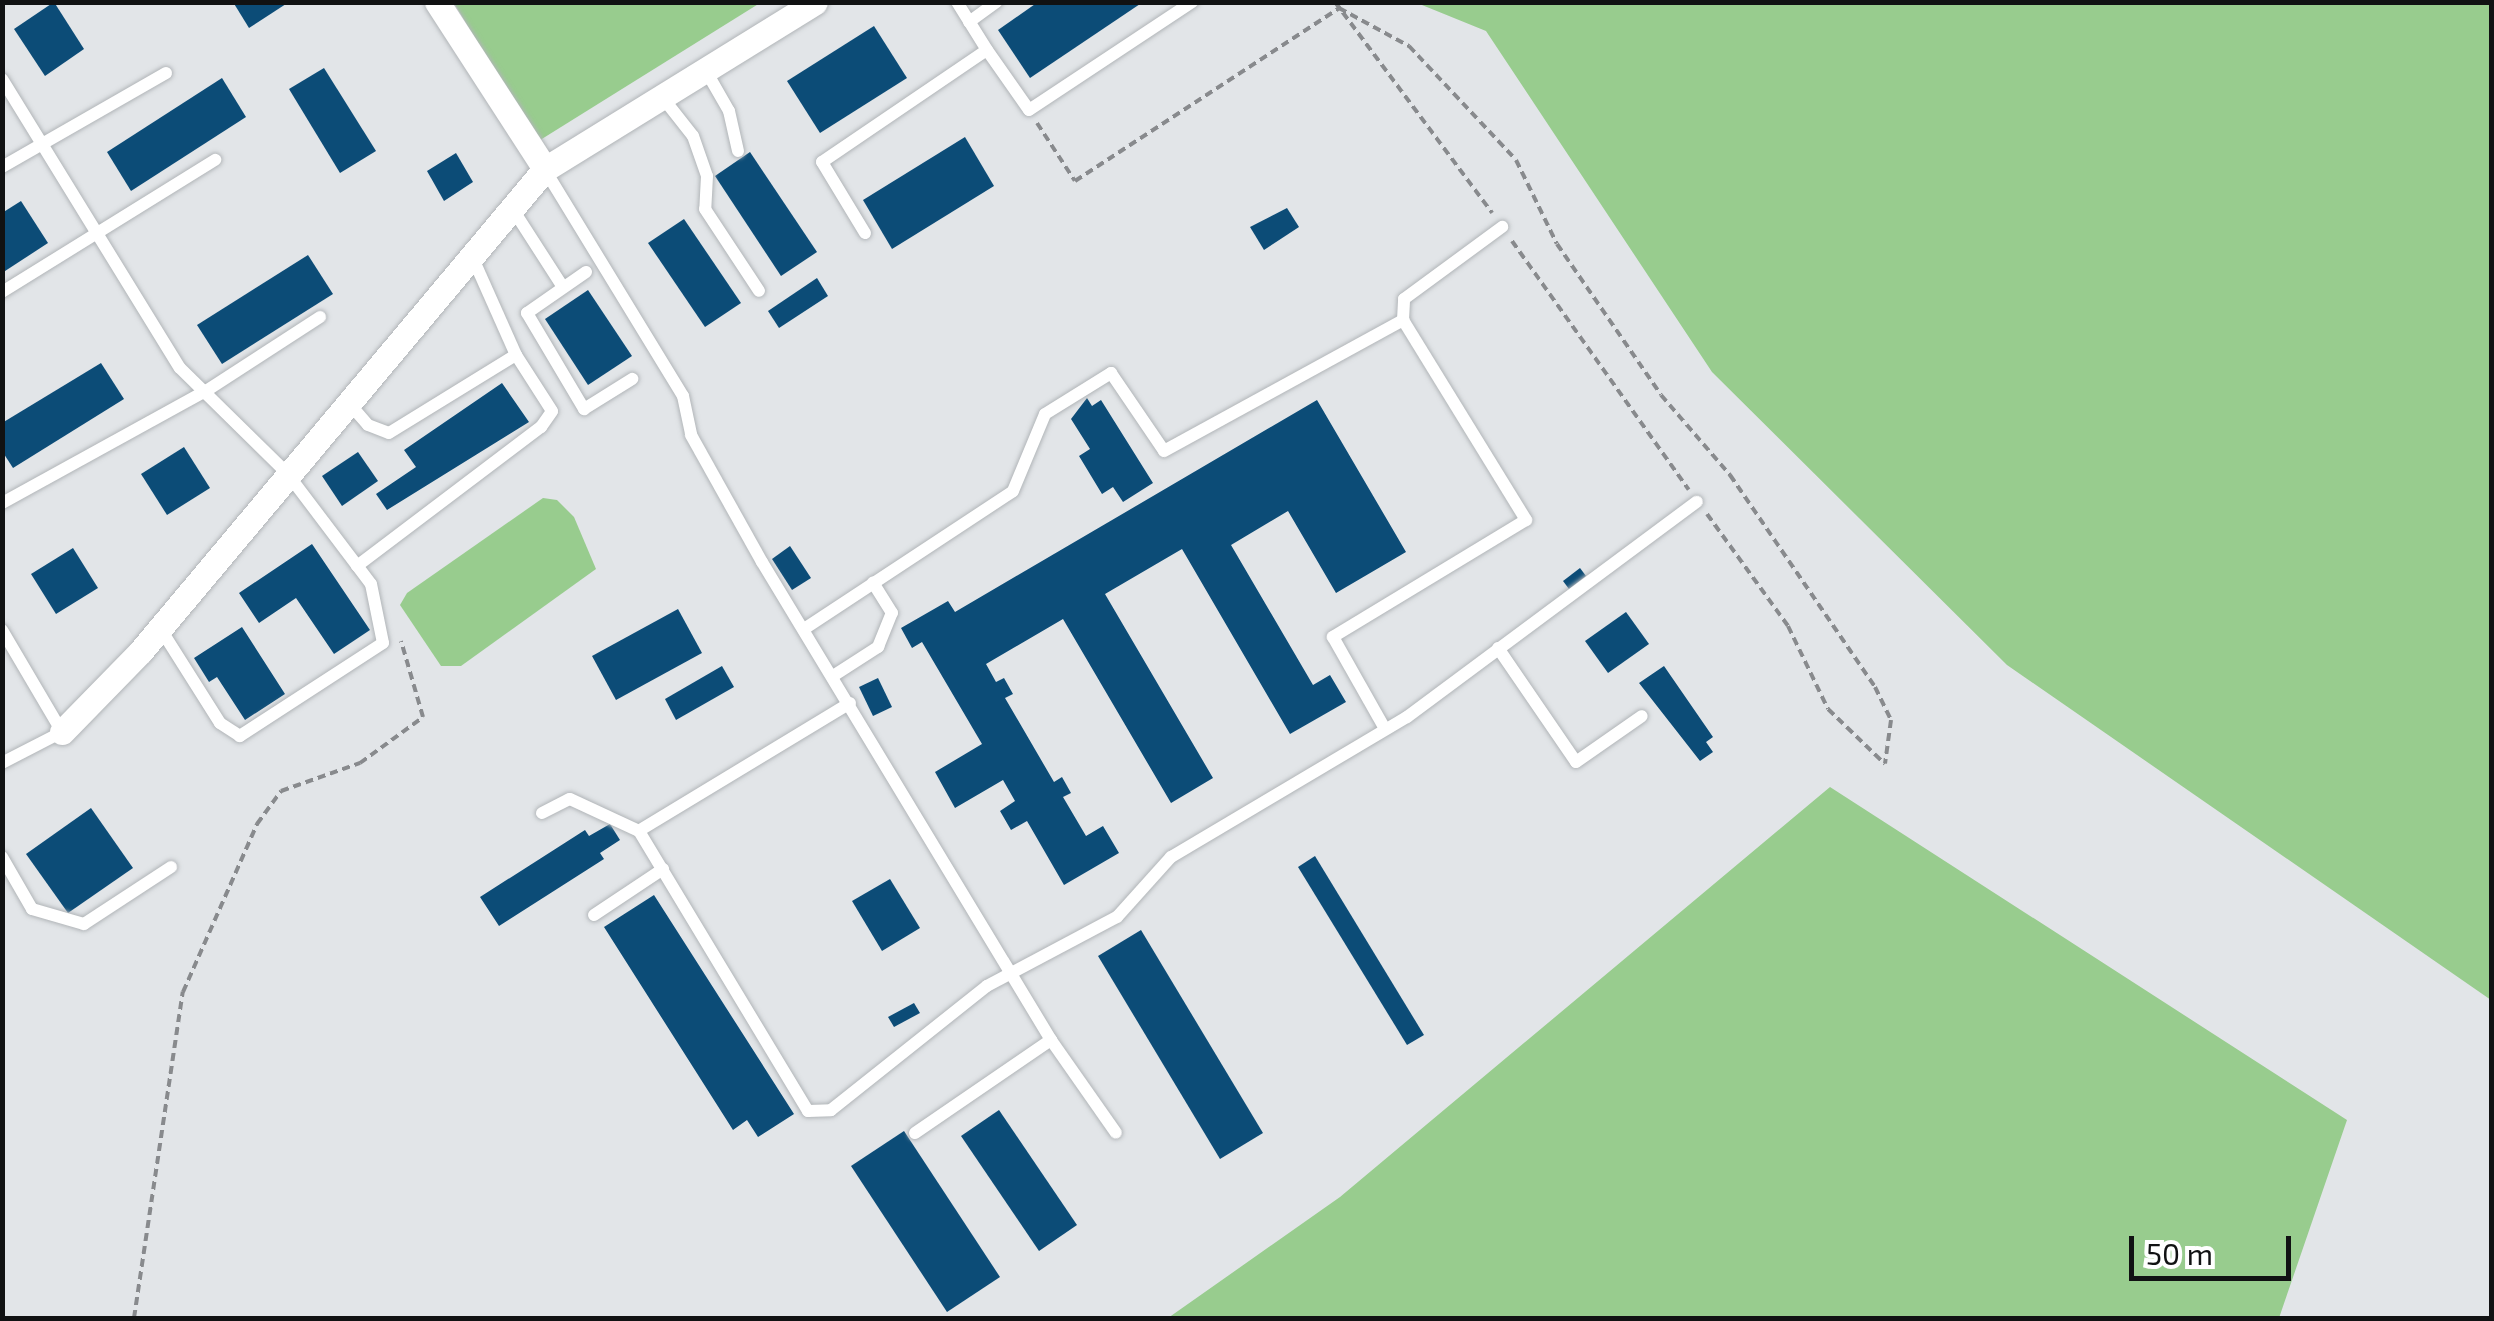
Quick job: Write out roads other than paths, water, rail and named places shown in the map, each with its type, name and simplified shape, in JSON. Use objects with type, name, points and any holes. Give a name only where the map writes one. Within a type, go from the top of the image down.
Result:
[{"type":"street","points":[[437,2],[545,170]]},
{"type":"street","points":[[62,732],[160,628],[346,399],[545,170],[815,2]]},
{"type":"lane","points":[[957,2],[1029,110],[1192,2]]},
{"type":"lane","points":[[969,22],[997,2]]},
{"type":"lane","points":[[865,233],[822,162],[987,50]]},
{"type":"lane","points":[[706,71],[729,111],[738,151]]},
{"type":"lane","points":[[2,166],[166,72]]},
{"type":"lane","points":[[2,80],[180,368],[287,473],[371,584],[384,643],[240,736],[220,723],[160,628]]},
{"type":"lane","points":[[662,98],[693,136],[707,176],[705,208],[759,290]]},
{"type":"lane","points":[[2,292],[214,160]]},
{"type":"lane","points":[[545,170],[683,396],[691,435],[804,629],[1014,972],[1050,1040],[1116,1132]]},
{"type":"lane","points":[[512,208],[561,284]]},
{"type":"lane","points":[[1384,727],[1333,637],[1526,520],[1403,320],[1404,299],[1502,226]]},
{"type":"lane","points":[[357,566],[541,427],[552,411],[516,355],[472,256]]},
{"type":"lane","points":[[586,272],[561,284],[527,313],[584,409],[632,379]]},
{"type":"lane","points":[[2,503],[206,390],[320,317]]},
{"type":"lane","points":[[804,629],[1013,491],[1045,414],[1111,373],[1164,451],[1403,320]]},
{"type":"lane","points":[[346,399],[368,426],[388,433],[516,355]]},
{"type":"lane","points":[[542,813],[570,799],[638,830],[808,1112],[831,1110],[987,986],[1117,917],[1171,857],[1384,727],[1697,502]]},
{"type":"lane","points":[[833,676],[878,646],[892,613],[873,584]]},
{"type":"lane","points":[[2,630],[62,732],[2,763]]},
{"type":"lane","points":[[1498,648],[1576,762],[1642,716]]},
{"type":"lane","points":[[638,830],[850,703]]},
{"type":"lane","points":[[2,857],[32,909],[84,924],[171,867]]},
{"type":"lane","points":[[594,915],[663,869]]},
{"type":"lane","points":[[916,1133],[1050,1040]]}]
